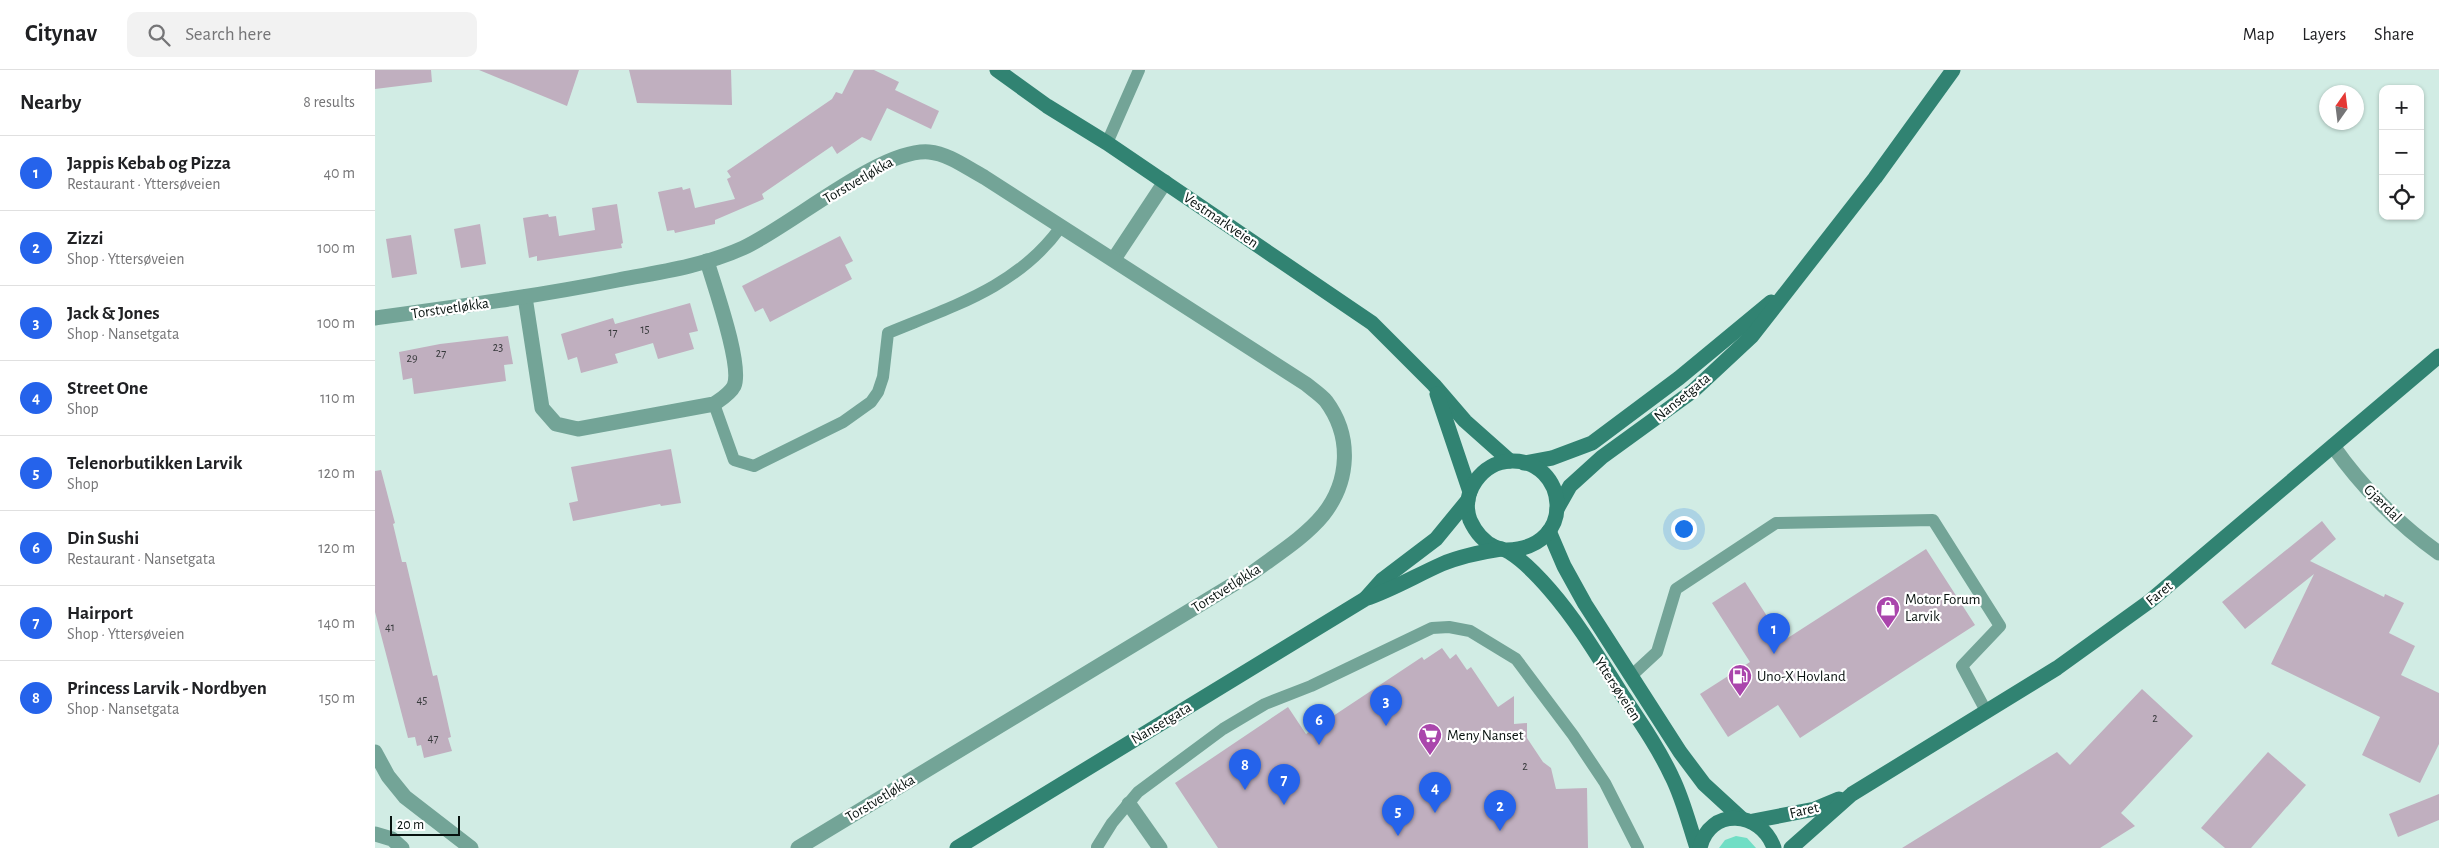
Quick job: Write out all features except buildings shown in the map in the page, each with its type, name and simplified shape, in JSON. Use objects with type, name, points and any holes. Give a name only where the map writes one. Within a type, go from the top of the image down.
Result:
[{"type":"main road","name":"Vestmarkveien","points":[[997,70],[1047,106],[1107,142],[1372,323],[1433,385],[1465,421],[1517,462]]},
{"type":"main road","name":"Nansetgata","points":[[1557,510],[1570,486],[1602,458],[1693,391],[1745,342],[1800,276],[1875,178],[1953,70]]},
{"type":"main road","name":"Nansetgata","points":[[1517,462],[1552,458],[1592,444],[1679,378],[1800,276]]},
{"type":"main road","name":"Faret","points":[[1791,848],[1853,794],[2057,668],[2150,600],[2439,356]]},
{"type":"main road","name":"Vestmarkveien","points":[[1433,385],[1469,496]]},
{"type":"main road","points":[[1517,462],[1537,468],[1547,478],[1553,487],[1557,510],[1549,531],[1531,547],[1504,549],[1484,540],[1475,530],[1469,518],[1469,496],[1475,480],[1485,470],[1497,464],[1517,462]]},
{"type":"main road","name":"Nansetgata","points":[[1365,599],[1382,580],[1436,539],[1469,496]]},
{"type":"main road","name":"Yttersøveien","points":[[1549,531],[1564,566],[1585,604],[1691,767],[1704,784],[1747,820],[1763,828],[1771,838],[1775,848]]},
{"type":"main road","name":"Nansetgata","points":[[957,848],[1365,599],[1389,592],[1441,564],[1462,557],[1504,549]]},
{"type":"main road","name":"Yttersøveien","points":[[1504,549],[1527,566],[1552,592],[1589,642],[1653,742],[1673,778],[1699,848]]},
{"type":"main road","name":"Faret","points":[[1699,848],[1708,831],[1729,818],[1747,820],[1815,809],[1853,794]]},
{"type":"street","name":"Torstvetløkka","points":[[375,318],[525,297],[685,268],[743,248],[782,227],[878,166],[900,155],[930,152],[951,158],[984,177],[1060,228],[1114,259],[1306,384],[1325,400],[1339,423],[1345,457],[1343,477],[1336,496],[1317,521],[1292,543],[1252,573],[798,848]]},
{"type":"street","points":[[1114,259],[1165,182]]},
{"type":"street","points":[[525,297],[542,408],[556,424],[578,428],[714,404],[726,396],[734,386],[737,372],[732,346],[707,261]]},
{"type":"street","name":"Gjærdal","points":[[2333,446],[2349,469],[2419,539],[2439,554]]},
{"type":"street","points":[[375,752],[388,776],[405,797],[471,848]]},
{"type":"street","points":[[1129,804],[1160,848]]},
{"type":"street","points":[[375,834],[392,839],[402,848]]},
{"type":"lane","points":[[1107,142],[1139,70]]},
{"type":"lane","points":[[714,404],[735,460],[753,466],[843,422],[871,402],[878,392],[883,377],[888,333],[1006,280],[1043,249],[1060,228]]},
{"type":"lane","points":[[1631,676],[1657,652],[1676,589],[1776,523],[1933,520],[2000,626],[1962,666],[1987,711]]},
{"type":"lane","points":[[1097,847],[1112,823],[1138,792],[1223,729],[1265,704],[1311,686],[1432,628],[1449,627],[1470,631],[1516,659],[1573,735],[1605,784],[1638,848]]},
{"type":"green space","points":[[1736,836],[1747,838],[1756,848],[1719,848],[1725,840]]},
{"type":"place","name":"Motor Forum Larvik","points":[[1888,629]]},
{"type":"place","name":"Jappis Kebab og Pizza","points":[[1774,654]]},
{"type":"place","name":"Uno-X Hovland","points":[[1740,697]]},
{"type":"place","name":"Jack & Jones","points":[[1386,726]]},
{"type":"place","name":"Din Sushi","points":[[1319,745]]},
{"type":"place","name":"Meny Nanset","points":[[1430,756]]},
{"type":"place","name":"Princess Larvik - Nordbyen","points":[[1245,790]]},
{"type":"place","name":"Hairport","points":[[1284,805]]},
{"type":"place","name":"Street One","points":[[1435,813]]},
{"type":"place","name":"Zizzi","points":[[1500,831]]},
{"type":"place","name":"Telenorbutikken Larvik","points":[[1398,836]]}]
